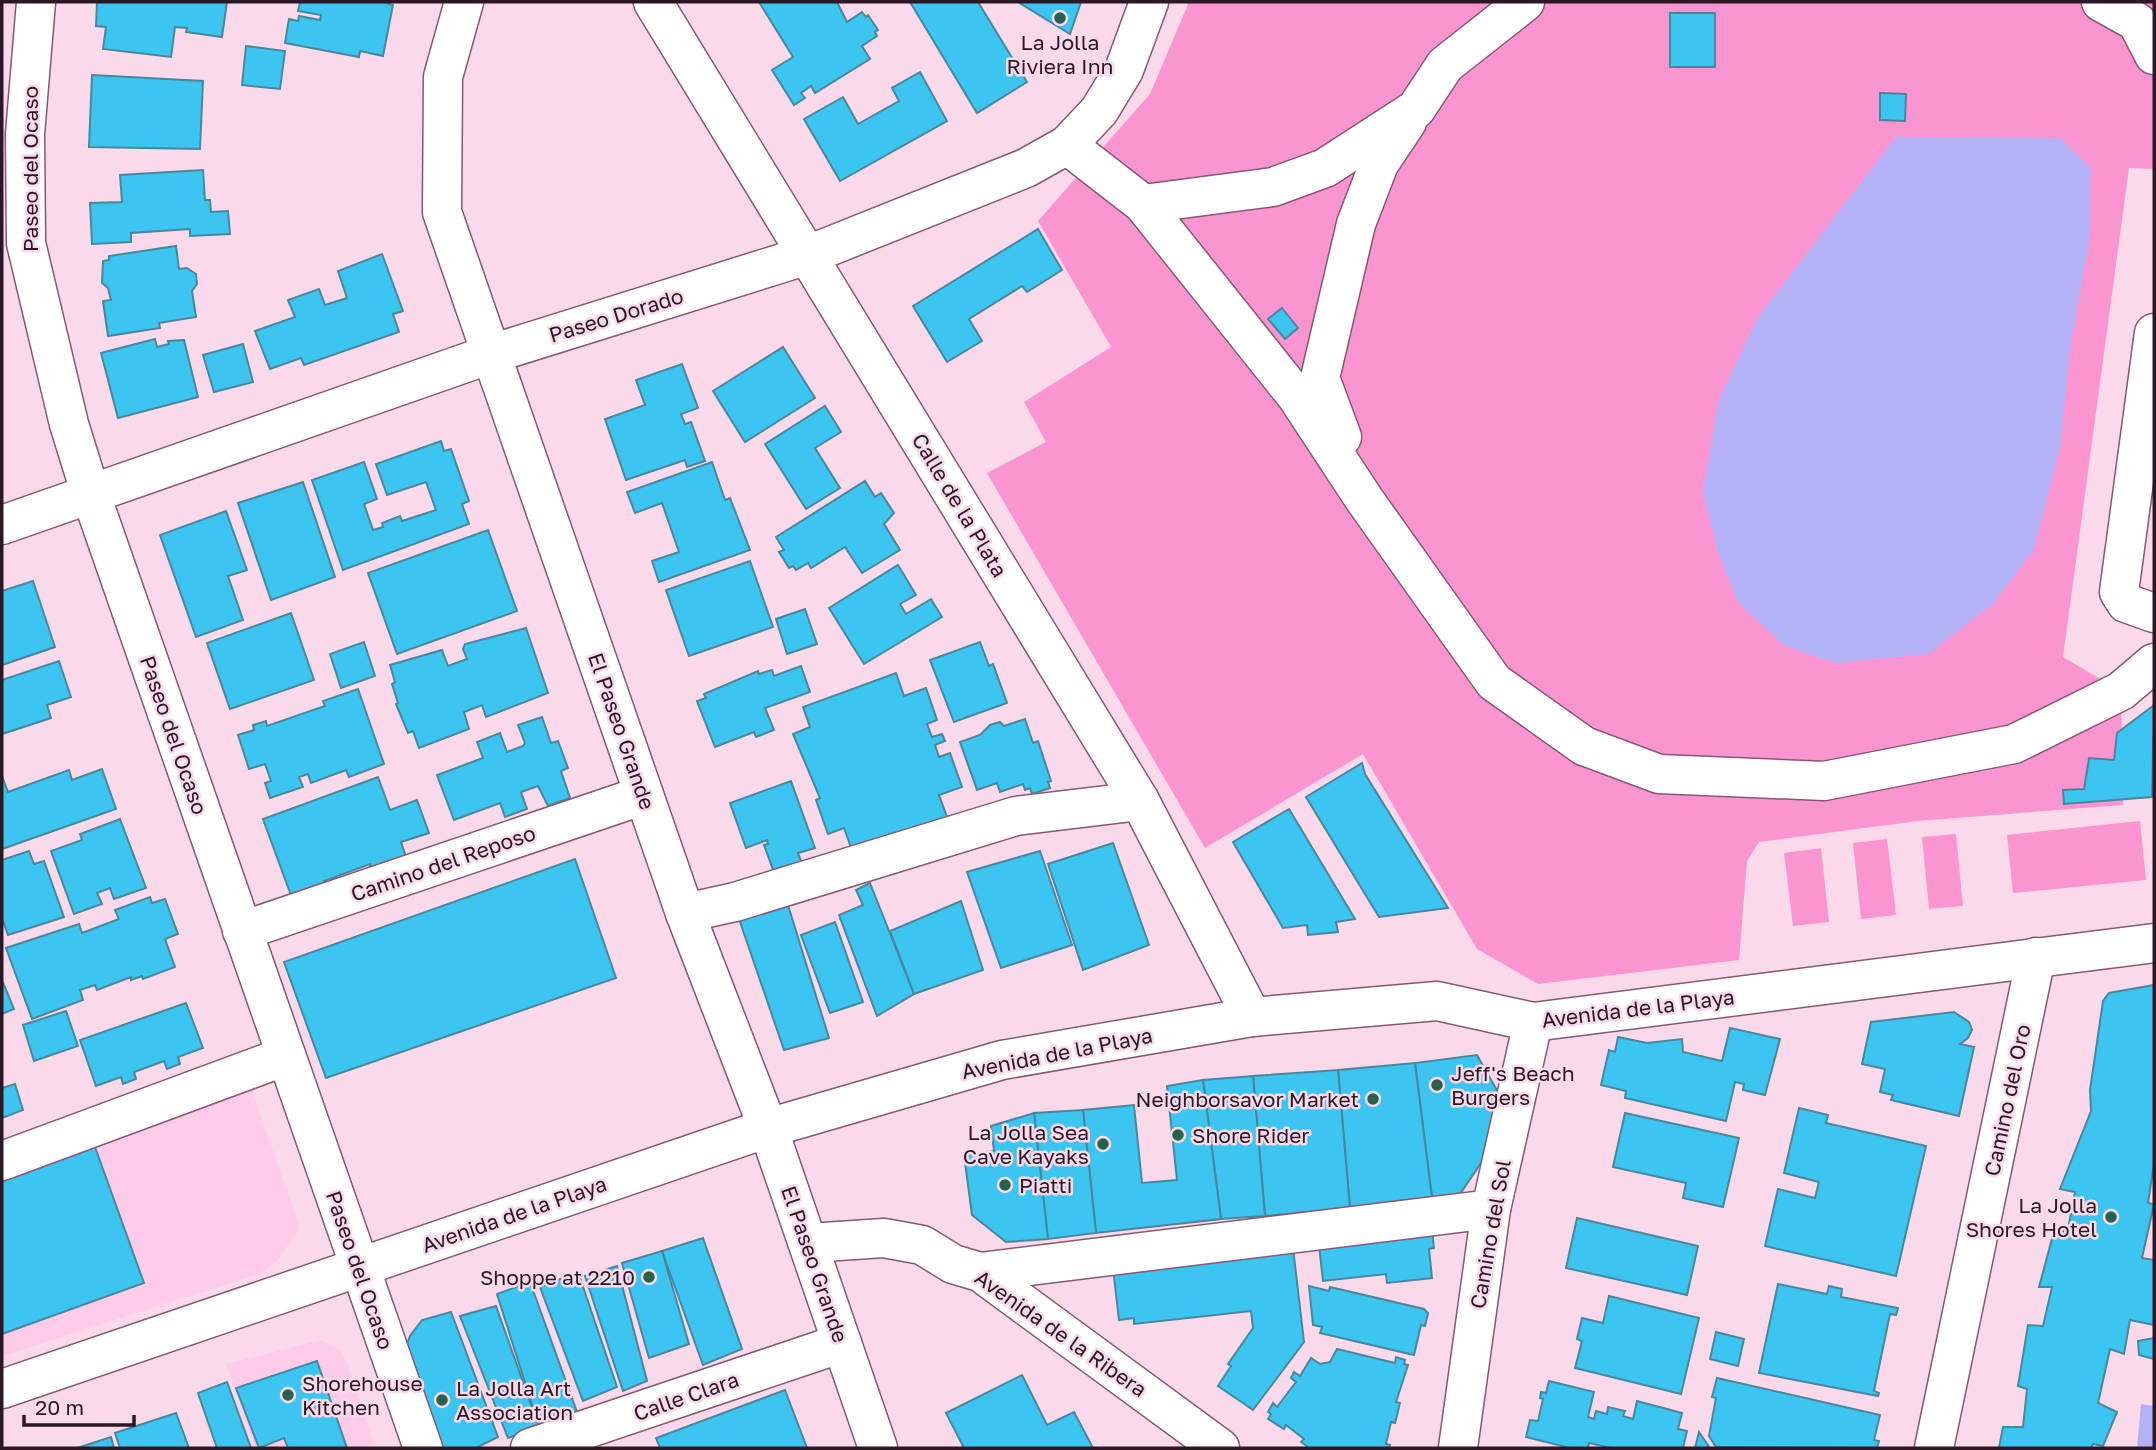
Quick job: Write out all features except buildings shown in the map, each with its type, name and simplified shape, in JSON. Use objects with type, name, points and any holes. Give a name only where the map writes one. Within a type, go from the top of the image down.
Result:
[{"type":"street","name":"Paseo del Ocaso","points":[[36,2],[25,134],[26,243],[69,424],[91,495],[423,1448]]},
{"type":"street","name":"El Paseo Grande","points":[[464,2],[443,77],[442,212],[685,913],[768,1128],[878,1448]]},
{"type":"street","name":"Calle de la Plata","points":[[653,2],[1140,801],[1252,1017]]},
{"type":"street","name":"Paseo Dorado","points":[[2,525],[491,354],[808,255],[1026,168],[1067,145],[1099,111],[1124,70],[1149,2]]},
{"type":"street","points":[[1364,499],[1320,378],[1356,224],[1379,164],[1445,65],[1525,2]]},
{"type":"street","points":[[2101,2],[2148,29]]},
{"type":"street","points":[[1143,204],[1273,187],[1325,168],[1416,109]]},
{"type":"street","points":[[1067,145],[1143,204],[1297,397],[1364,499],[1494,682],[1584,746],[1659,774],[1824,781],[2014,744],[2121,691],[2154,663]]},
{"type":"street","points":[[2154,334],[2119,592],[2126,603],[2154,613]]},
{"type":"street","name":"Camino del Reposo","points":[[242,931],[644,795]]},
{"type":"street","points":[[685,913],[735,902],[1016,816],[1140,801]]},
{"type":"street","name":"Avenida de la Playa","points":[[2,1388],[768,1128],[1002,1060],[1252,1017],[1437,1001],[1533,1022],[2154,943]]},
{"type":"street","name":"Camino del Oro","points":[[1934,1448],[2036,957]]},
{"type":"street","name":"Camino del Sol","points":[[1458,1448],[1491,1209],[1533,1022]]},
{"type":"street","points":[[2,1161],[286,1056]]},
{"type":"street","points":[[980,1272],[1491,1209]]},
{"type":"street","name":"Avenida de la Ribera","points":[[808,1243],[884,1238],[922,1245],[953,1264],[980,1272],[1220,1448]]},
{"type":"street","name":"Calle Clara","points":[[530,1448],[842,1343]]},
{"type":"shaded area","points":[[1189,2],[2154,2],[2154,169],[2129,168],[2063,657],[2121,691],[2123,805],[1918,821],[1759,842],[1747,861],[1739,960],[1538,984],[1477,949],[1363,754],[1205,848],[987,473],[1046,442],[1024,402],[1111,347],[1038,221],[1150,94]]},
{"type":"shaded area","points":[[2140,821],[2146,880],[2013,893],[2007,835]]},
{"type":"shaded area","points":[[1956,834],[1963,906],[1929,909],[1922,837]]},
{"type":"shaded area","points":[[1887,839],[1896,915],[1861,919],[1853,843]]},
{"type":"shaded area","points":[[1821,848],[1829,922],[1793,926],[1784,853]]},
{"type":"shaded area","points":[[251,1088],[300,1228],[277,1261],[262,1273],[2,1356],[2,1176]]},
{"type":"shaded area","points":[[321,1340],[340,1350],[346,1361],[375,1448],[256,1448],[226,1364]]},
{"type":"water","points":[[1896,137],[2060,138],[2091,168],[2090,236],[2071,343],[2060,448],[2034,549],[1993,604],[1928,654],[1835,663],[1785,646],[1738,602],[1718,553],[1703,492],[1719,399],[1758,317]]},
{"type":"water","points":[[2141,1404],[2154,1406],[2154,1448],[2137,1448]]},
{"type":"place","name":"La Jolla Riviera Inn","points":[[1060,18]]},
{"type":"place","name":"Jeff's Beach Burgers","points":[[1437,1085]]},
{"type":"place","name":"Neighborsavor Market","points":[[1373,1099]]},
{"type":"place","name":"Shore Rider","points":[[1178,1135]]},
{"type":"place","name":"La Jolla Sea Cave Kayaks","points":[[1103,1144]]},
{"type":"place","name":"Piatti","points":[[1005,1185]]},
{"type":"place","name":"La Jolla Shores Hotel","points":[[2111,1217]]},
{"type":"place","name":"Shoppe at 2210","points":[[649,1277]]},
{"type":"place","name":"Shorehouse Kitchen","points":[[288,1395]]},
{"type":"place","name":"La Jolla Art Association","points":[[442,1400]]}]
